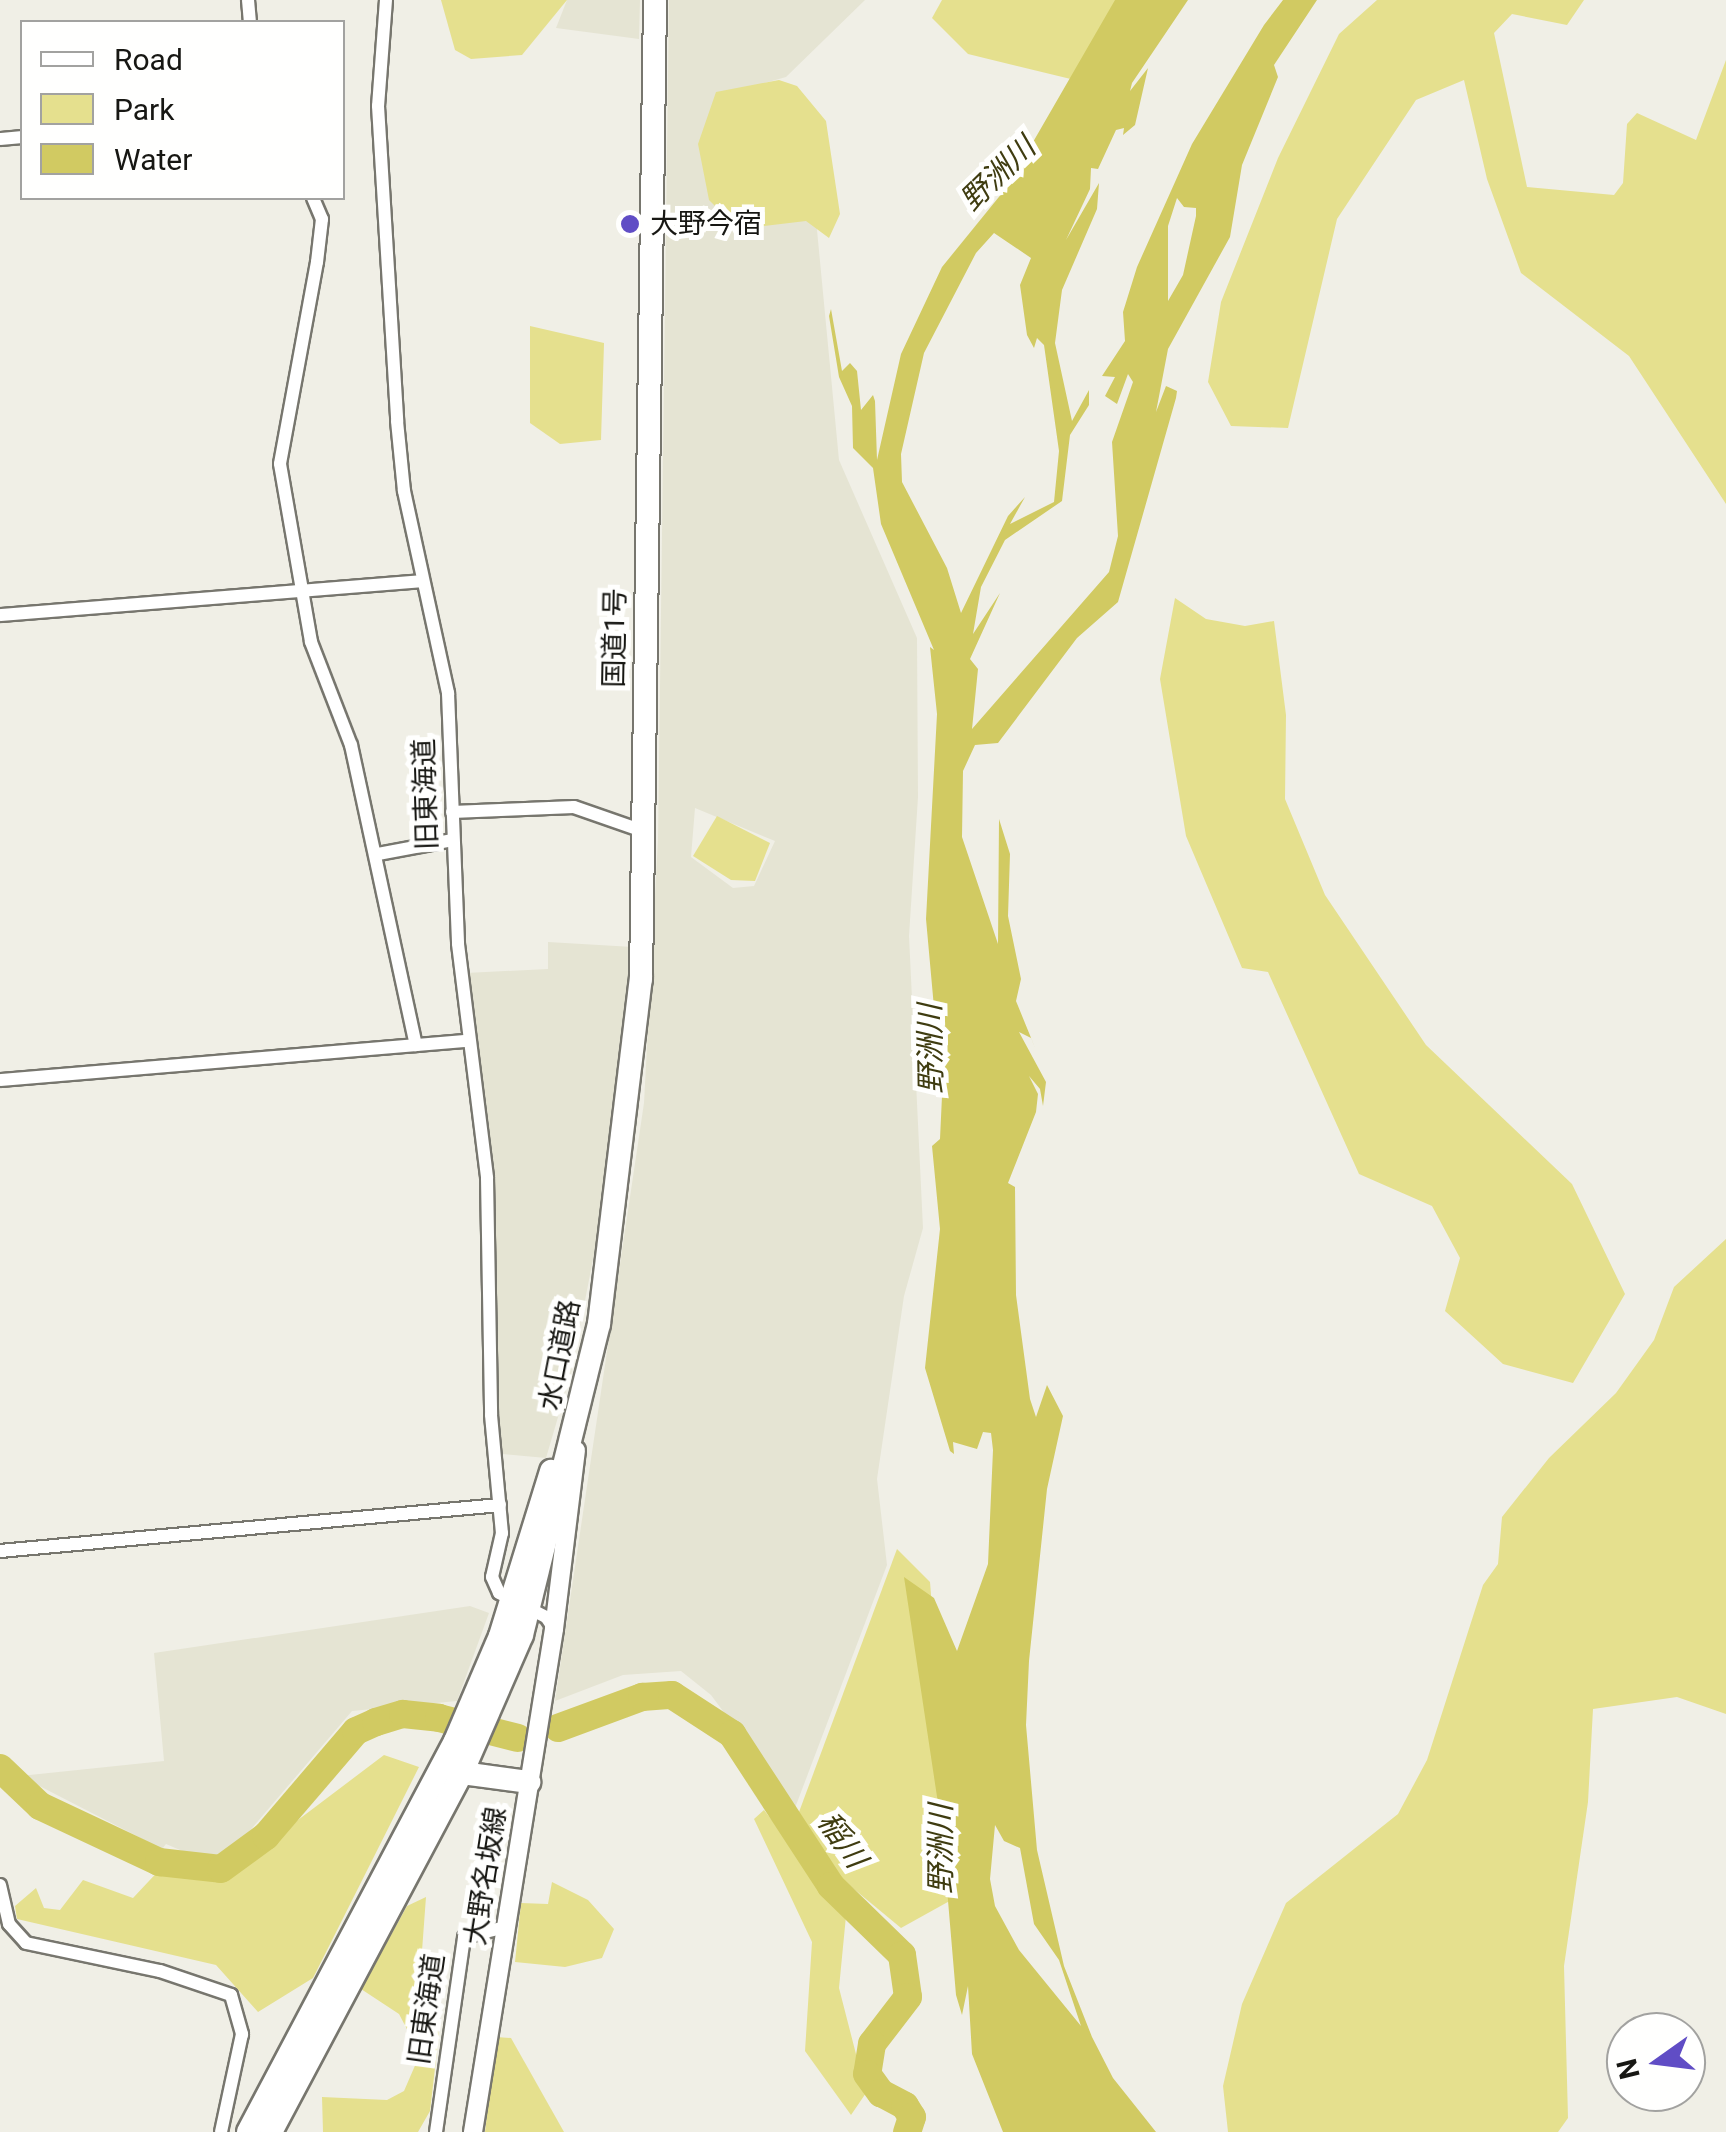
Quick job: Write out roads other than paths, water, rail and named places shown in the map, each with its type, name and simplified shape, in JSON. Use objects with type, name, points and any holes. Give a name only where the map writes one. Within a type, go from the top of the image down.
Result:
[{"type":"highway","name":"国道1号","points":[[605,1275],[635,1057],[643,831],[654,0]]},
{"type":"highway","name":"水口道路","points":[[513,1596],[539,1570],[579,1415],[605,1275]]},
{"type":"highway","name":"水口道路","points":[[248,2132],[479,1712],[605,1275]]},
{"type":"highway","name":"水口道路","points":[[271,2132],[462,1773],[465,1743]]},
{"type":"highway","points":[[462,1773],[529,1782]]},
{"type":"main road","name":"大野名坂線","points":[[472,2132],[554,1630],[579,1415]]},
{"type":"main road","points":[[535,1519],[539,1570],[554,1630]]},
{"type":"street","name":"旧東海道","points":[[386,0],[378,106],[404,491],[448,693],[452,840],[467,1041],[487,1178],[500,1505],[513,1596]]},
{"type":"street","points":[[314,200],[322,219],[317,262],[280,464],[300,588],[378,854],[391,950],[403,971],[416,1046]]},
{"type":"street","points":[[0,615],[421,581]]},
{"type":"street","points":[[452,812],[574,806],[643,831]]},
{"type":"street","points":[[378,854],[452,840]]},
{"type":"street","points":[[0,1080],[467,1041]]},
{"type":"street","points":[[0,1552],[500,1505]]},
{"type":"street","points":[[513,1596],[554,1630]]},
{"type":"street","points":[[0,1885],[8,1924],[26,1943],[160,1971],[231,1995],[242,2034],[220,2132]]},
{"type":"street","name":"旧東海道","points":[[436,2132],[464,1937],[506,1927]]},
{"type":"water","points":[[1115,0],[1188,0],[1132,83],[1130,91],[1148,68],[1135,125],[1123,135],[1124,128],[1116,130],[1098,169],[1091,168],[1090,189],[1066,240],[1099,183],[1097,209],[1062,290],[1055,343],[1072,421],[1089,390],[1089,405],[1070,435],[1062,501],[1005,540],[981,587],[973,634],[1000,593],[970,659],[978,669],[972,729],[1109,572],[1118,536],[1112,442],[1133,382],[1128,374],[1117,404],[1105,396],[1115,377],[1102,376],[1125,341],[1123,312],[1137,267],[1192,144],[1264,25],[1283,0],[1317,0],[1274,65],[1278,77],[1242,165],[1230,237],[1168,349],[1156,412],[1166,386],[1177,391],[1176,398],[1118,602],[1077,638],[998,743],[975,745],[963,771],[962,837],[998,944],[999,819],[1010,854],[1008,916],[1021,979],[1016,1001],[1038,1055],[1031,1038],[1019,1032],[1046,1082],[1043,1106],[1040,1089],[1029,1076],[1038,1094],[1036,1112],[1008,1183],[1015,1187],[1016,1295],[1030,1399],[1036,1417],[1047,1385],[1063,1416],[1047,1489],[1029,1661],[1026,1725],[1037,1850],[1064,1966],[1092,2037],[1113,2078],[1156,2132],[1003,2132],[972,2054],[968,1986],[962,2015],[956,1995],[942,1830],[904,1577],[934,1598],[957,1651],[988,1564],[993,1450],[991,1433],[983,1432],[977,1449],[953,1442],[954,1454],[950,1451],[925,1368],[940,1229],[932,1146],[940,1139],[942,1096],[926,919],[937,714],[930,647],[934,650],[881,524],[873,468],[853,448],[852,406],[839,377],[829,316],[831,309],[842,371],[850,363],[857,371],[861,410],[873,395],[875,401],[877,460],[901,354],[942,267],[1007,187]],"holes":[[[1177,198],[1184,207],[1196,208],[1196,216],[1183,275],[1168,301],[1168,226]],[[994,233],[1031,258],[1020,285],[1027,335],[1034,348],[1037,338],[1044,345],[1059,451],[1054,502],[1010,524],[1025,497],[1008,516],[961,613],[947,568],[902,482],[901,454],[924,353],[976,253]],[[995,1825],[1004,1841],[1020,1848],[1034,1924],[1059,1960],[1081,2026],[1019,1950],[995,1906],[990,1879]]]},
{"type":"waterway","name":"稲川","points":[[558,1728],[642,1697],[672,1695],[732,1734],[831,1886],[902,1955],[908,1997],[872,2044],[867,2074],[881,2093],[905,2106],[912,2117],[907,2132]]},
{"type":"waterway","name":"稲川","points":[[0,1768],[40,1806],[159,1862],[221,1869],[266,1836],[356,1731],[376,1722],[403,1714],[439,1718],[518,1738]]},
{"type":"place","name":"大野今宿","points":[[630,224]]},
{"type":"water label","name":"野洲川","points":[[998,174]]},
{"type":"water label","name":"野洲川","points":[[931,1049]]},
{"type":"water label","name":"野洲川","points":[[941,1849]]}]
